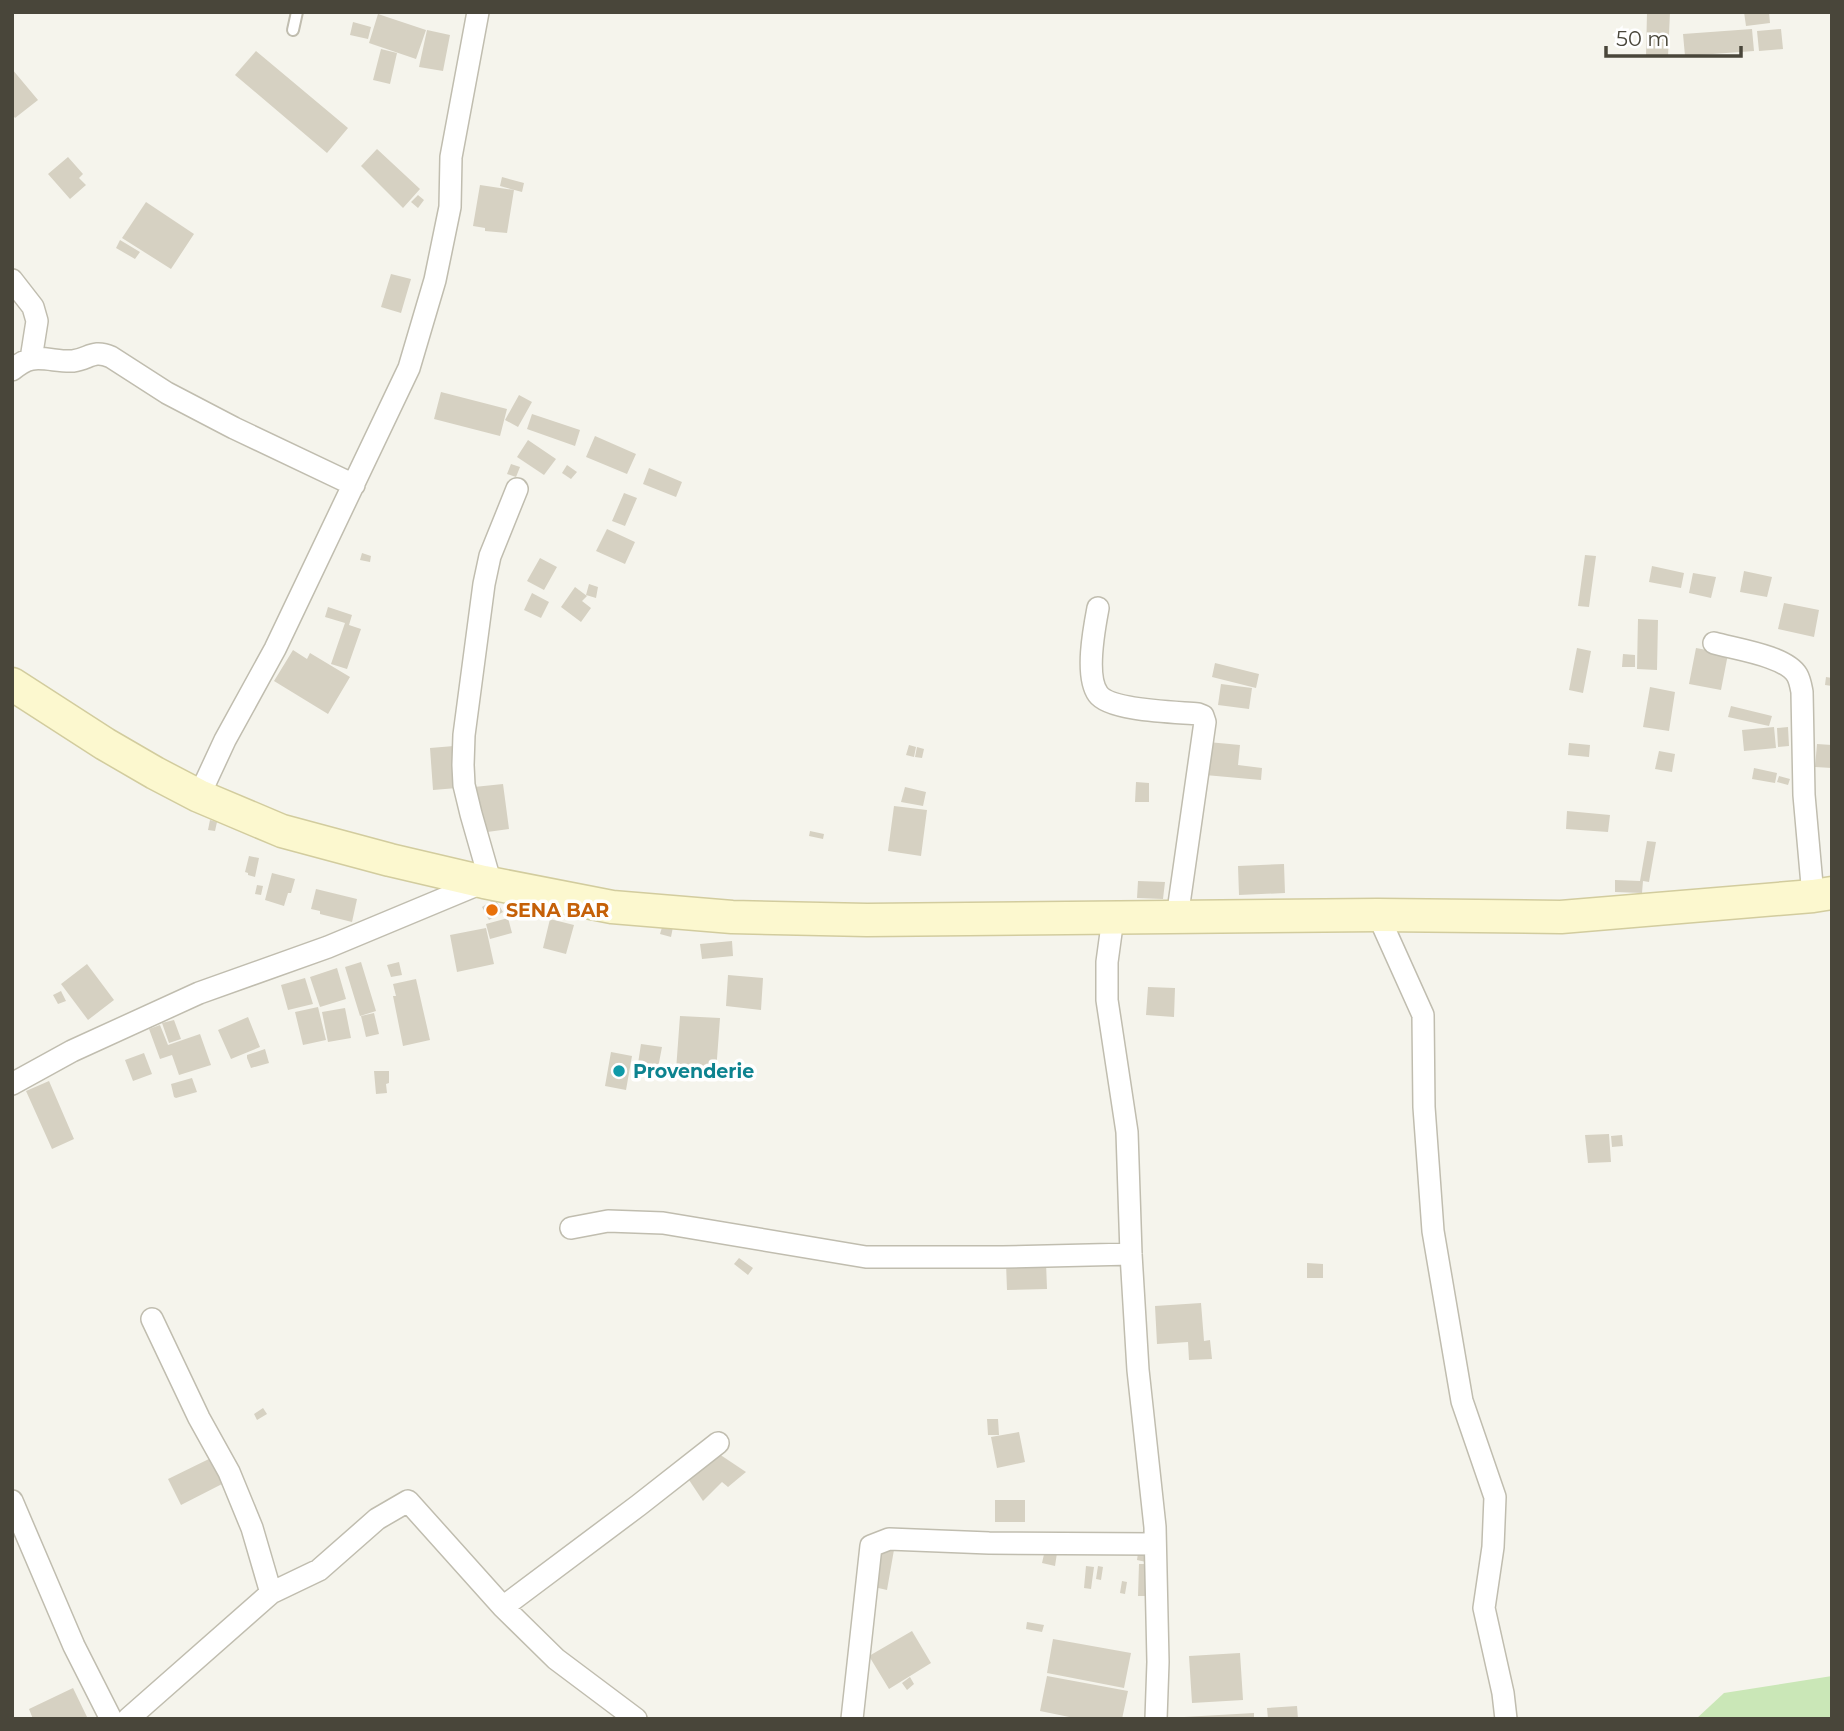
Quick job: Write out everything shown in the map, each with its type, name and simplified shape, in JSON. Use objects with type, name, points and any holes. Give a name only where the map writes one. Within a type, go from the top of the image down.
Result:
[{"type":"main road","points":[[12,684],[155,773],[199,796],[282,831],[487,883],[612,907],[732,917],[867,920],[1378,915],[1561,917],[1823,894]]},
{"type":"street","points":[[199,796],[225,740],[275,649],[409,368],[435,280],[450,207],[451,157],[478,12]]},
{"type":"street","points":[[12,280],[33,307],[37,321],[31,359]]},
{"type":"street","points":[[12,370],[31,359],[73,361],[102,353],[167,393],[354,485]]},
{"type":"street","points":[[12,1084],[72,1051],[199,993],[328,947],[487,883],[464,785],[464,735],[490,556],[517,489]]},
{"type":"street","points":[[1098,608],[1091,667],[1098,694],[1107,702],[1137,709],[1198,713],[1203,716],[1205,722],[1177,918]]},
{"type":"street","points":[[1714,643],[1774,660],[1790,667],[1798,676],[1802,692],[1804,795],[1823,894]]},
{"type":"street","points":[[1378,915],[1423,1015],[1424,1107],[1433,1231],[1461,1401],[1495,1497],[1493,1547],[1484,1608],[1503,1693],[1506,1719]]},
{"type":"street","points":[[1113,918],[1107,962],[1107,1000],[1127,1132],[1138,1370],[1155,1527],[1158,1662],[1156,1719]]},
{"type":"street","points":[[571,1228],[608,1221],[663,1223],[866,1257],[1131,1254]]},
{"type":"street","points":[[152,1319],[199,1418],[229,1472],[253,1528],[271,1592]]},
{"type":"street","points":[[503,1607],[718,1443]]},
{"type":"street","points":[[128,1719],[271,1592],[319,1570],[377,1519],[408,1501],[503,1607],[556,1659],[636,1719]]},
{"type":"street","points":[[12,1502],[74,1646],[111,1719]]},
{"type":"street","points":[[852,1719],[871,1546],[889,1539],[989,1543],[1155,1544]]},
{"type":"lane","points":[[293,30],[297,12]]},
{"type":"green space","points":[[1832,1676],[1832,1719],[1696,1719],[1724,1693]]},
{"type":"building","points":[[1647,12],[1670,12],[1668,57],[1646,57]]},
{"type":"building","points":[[1744,12],[1769,12],[1770,23],[1746,26]]},
{"type":"building","points":[[378,14],[426,30],[416,59],[369,43]]},
{"type":"building","points":[[353,22],[371,27],[368,39],[350,35]]},
{"type":"building","points":[[1752,29],[1754,51],[1685,56],[1683,34]]},
{"type":"building","points":[[1781,29],[1783,49],[1759,51],[1757,31]]},
{"type":"building","points":[[427,30],[450,35],[443,71],[419,67]]},
{"type":"building","points":[[381,49],[397,53],[390,84],[373,80]]},
{"type":"building","points":[[256,51],[348,128],[327,153],[235,75]]},
{"type":"building","points":[[12,69],[38,100],[15,118],[12,114]]},
{"type":"building","points":[[377,149],[420,189],[403,208],[361,166]]},
{"type":"building","points":[[68,157],[83,174],[79,178],[86,185],[70,199],[48,174]]},
{"type":"building","points":[[502,177],[524,183],[522,192],[500,186]]},
{"type":"building","points":[[480,185],[514,190],[507,233],[485,231],[485,228],[473,226]]},
{"type":"building","points":[[418,195],[424,200],[418,208],[411,202]]},
{"type":"building","points":[[146,202],[194,234],[171,269],[122,238]]},
{"type":"building","points":[[120,240],[140,252],[135,259],[116,248]]},
{"type":"building","points":[[391,274],[411,279],[401,313],[381,307]]},
{"type":"building","points":[[441,392],[507,409],[500,436],[434,419]]},
{"type":"building","points":[[519,395],[532,402],[518,427],[505,420]]},
{"type":"building","points":[[532,414],[580,430],[575,446],[527,429]]},
{"type":"building","points":[[595,436],[636,454],[627,474],[586,457]]},
{"type":"building","points":[[528,440],[556,459],[544,475],[517,457]]},
{"type":"building","points":[[511,464],[520,467],[516,477],[507,474]]},
{"type":"building","points":[[567,465],[577,472],[571,479],[562,473]]},
{"type":"building","points":[[649,468],[682,482],[676,497],[643,484]]},
{"type":"building","points":[[624,493],[637,498],[625,526],[612,521]]},
{"type":"building","points":[[607,529],[635,542],[625,564],[596,551]]},
{"type":"building","points":[[362,553],[371,556],[370,562],[360,560]]},
{"type":"building","points":[[1585,555],[1596,556],[1589,607],[1578,606]]},
{"type":"building","points":[[540,558],[557,567],[544,590],[527,581]]},
{"type":"building","points":[[1652,566],[1684,573],[1681,588],[1649,582]]},
{"type":"building","points":[[1744,571],[1772,577],[1767,597],[1740,592]]},
{"type":"building","points":[[1693,573],[1716,577],[1711,598],[1689,593]]},
{"type":"building","points":[[589,584],[598,587],[596,598],[586,595]]},
{"type":"building","points":[[575,587],[587,596],[582,601],[591,608],[581,622],[561,607]]},
{"type":"building","points":[[532,593],[549,602],[541,618],[524,610]]},
{"type":"building","points":[[1784,603],[1819,610],[1814,637],[1778,629]]},
{"type":"building","points":[[328,607],[352,615],[349,625],[361,629],[347,669],[331,664],[345,623],[325,617]]},
{"type":"building","points":[[1638,619],[1658,620],[1657,670],[1637,669]]},
{"type":"building","points":[[1577,648],[1591,651],[1583,693],[1569,690]]},
{"type":"building","points":[[1696,648],[1728,654],[1721,690],[1689,684]]},
{"type":"building","points":[[293,650],[307,659],[310,653],[350,677],[328,714],[274,681]]},
{"type":"building","points":[[1623,654],[1635,655],[1635,667],[1622,667]]},
{"type":"building","points":[[1215,663],[1259,674],[1256,688],[1212,677]]},
{"type":"building","points":[[1826,677],[1832,678],[1832,686],[1825,685]]},
{"type":"building","points":[[1221,684],[1252,688],[1249,709],[1218,705]]},
{"type":"building","points":[[1650,687],[1675,692],[1669,731],[1643,727]]},
{"type":"building","points":[[1731,706],[1772,716],[1769,726],[1728,717]]},
{"type":"building","points":[[1774,727],[1776,748],[1744,751],[1742,730]]},
{"type":"building","points":[[1788,727],[1789,746],[1778,747],[1777,728]]},
{"type":"building","points":[[1208,742],[1240,745],[1238,765],[1262,768],[1261,780],[1205,775]]},
{"type":"building","points":[[1569,743],[1590,745],[1589,757],[1568,755]]},
{"type":"building","points":[[1817,744],[1832,745],[1832,768],[1815,767]]},
{"type":"building","points":[[909,745],[916,747],[914,757],[906,755]]},
{"type":"building","points":[[454,746],[457,788],[433,790],[430,748]]},
{"type":"building","points":[[917,747],[924,749],[922,758],[915,757]]},
{"type":"building","points":[[1659,751],[1675,754],[1672,772],[1655,769]]},
{"type":"building","points":[[1754,768],[1777,773],[1775,783],[1752,779]]},
{"type":"building","points":[[1779,776],[1790,779],[1788,785],[1777,782]]},
{"type":"building","points":[[1136,782],[1149,783],[1149,802],[1135,802]]},
{"type":"building","points":[[503,784],[509,829],[480,833],[474,787]]},
{"type":"building","points":[[905,787],[926,792],[923,806],[901,802]]},
{"type":"building","points":[[894,806],[927,810],[921,856],[888,851]]},
{"type":"building","points":[[1567,811],[1610,815],[1608,832],[1566,829]]},
{"type":"building","points":[[210,820],[217,822],[215,831],[208,830]]},
{"type":"building","points":[[810,831],[824,834],[823,839],[809,836]]},
{"type":"building","points":[[1647,841],[1656,842],[1649,882],[1643,881],[1642,893],[1615,892],[1615,880],[1640,881]]},
{"type":"building","points":[[249,856],[259,858],[255,877],[245,872]]},
{"type":"building","points":[[1284,864],[1285,893],[1239,895],[1238,866]]},
{"type":"building","points":[[272,873],[295,879],[284,906],[265,900]]},
{"type":"building","points":[[1138,881],[1165,882],[1163,899],[1137,898]]},
{"type":"building","points":[[257,885],[263,886],[261,895],[255,894]]},
{"type":"building","points":[[316,889],[357,899],[352,922],[311,909]]},
{"type":"building","name":"SENA BAR","points":[[495,899],[503,912],[489,920],[482,907]]},
{"type":"building","points":[[508,918],[512,933],[490,939],[486,924]]},
{"type":"building","points":[[550,919],[574,925],[566,954],[543,948]]},
{"type":"building","points":[[663,924],[673,927],[671,937],[660,934]]},
{"type":"building","points":[[486,928],[494,964],[457,972],[450,935]]},
{"type":"building","points":[[732,941],[733,956],[702,959],[700,944]]},
{"type":"building","points":[[361,962],[376,1011],[360,1016],[345,967]]},
{"type":"building","points":[[399,962],[402,975],[391,977],[387,965]]},
{"type":"building","points":[[87,964],[114,1000],[88,1020],[61,984]]},
{"type":"building","points":[[337,968],[346,999],[320,1007],[310,977]]},
{"type":"building","points":[[728,975],[763,978],[761,1010],[726,1006]]},
{"type":"building","points":[[305,978],[313,1004],[288,1010],[281,985]]},
{"type":"building","points":[[416,979],[430,1040],[403,1046],[393,984]]},
{"type":"building","points":[[1148,987],[1175,988],[1174,1017],[1146,1015]]},
{"type":"building","points":[[61,991],[66,1001],[58,1004],[53,995]]},
{"type":"building","points":[[318,1007],[326,1040],[303,1045],[295,1012]]},
{"type":"building","points":[[345,1008],[351,1038],[328,1042],[322,1012]]},
{"type":"building","points":[[374,1013],[379,1034],[366,1037],[361,1016]]},
{"type":"building","points":[[680,1016],[720,1018],[716,1072],[676,1070]]},
{"type":"building","points":[[248,1017],[260,1047],[231,1059],[218,1030]]},
{"type":"building","points":[[174,1020],[181,1039],[169,1043],[162,1023]]},
{"type":"building","points":[[160,1025],[168,1045],[200,1034],[211,1065],[179,1075],[172,1055],[160,1059],[149,1029]]},
{"type":"building","points":[[641,1044],[662,1047],[657,1073],[637,1070]]},
{"type":"building","points":[[265,1049],[269,1063],[251,1068],[247,1055]]},
{"type":"building","name":"Provenderie","points":[[611,1052],[632,1056],[626,1090],[605,1086]]},
{"type":"building","points":[[144,1053],[152,1074],[133,1081],[125,1060]]},
{"type":"building","points":[[374,1071],[389,1071],[387,1093],[376,1094]]},
{"type":"building","points":[[192,1078],[197,1092],[174,1097],[171,1084]]},
{"type":"building","points":[[49,1081],[74,1139],[52,1149],[26,1091]]},
{"type":"building","points":[[1609,1134],[1611,1162],[1588,1163],[1585,1135]]},
{"type":"building","points":[[1622,1135],[1623,1146],[1612,1147],[1611,1136]]},
{"type":"building","points":[[739,1258],[753,1268],[748,1275],[734,1264]]},
{"type":"building","points":[[1046,1262],[1047,1289],[1007,1290],[1006,1263]]},
{"type":"building","points":[[1307,1263],[1323,1264],[1323,1278],[1307,1278]]},
{"type":"building","points":[[1201,1303],[1204,1341],[1210,1340],[1212,1359],[1189,1360],[1188,1342],[1157,1344],[1155,1306]]},
{"type":"building","points":[[263,1408],[267,1414],[257,1420],[254,1414]]},
{"type":"building","points":[[987,1419],[998,1419],[999,1435],[988,1435]]},
{"type":"building","points":[[1019,1432],[1025,1462],[997,1468],[991,1437]]},
{"type":"building","points":[[713,1450],[746,1472],[728,1487],[722,1482],[703,1501],[685,1474]]},
{"type":"building","points":[[211,1458],[224,1483],[181,1505],[168,1479]]},
{"type":"building","points":[[995,1500],[1025,1500],[1025,1522],[995,1522]]},
{"type":"building","points":[[873,1540],[895,1544],[887,1590],[865,1585]]},
{"type":"building","points":[[1045,1550],[1057,1553],[1055,1566],[1042,1563]]},
{"type":"building","points":[[1138,1553],[1147,1554],[1146,1562],[1137,1560]]},
{"type":"building","points":[[1139,1564],[1146,1564],[1145,1596],[1138,1596]]},
{"type":"building","points":[[1086,1566],[1094,1567],[1091,1589],[1084,1588]]},
{"type":"building","points":[[1098,1566],[1103,1567],[1101,1580],[1096,1579]]},
{"type":"building","points":[[1122,1581],[1127,1582],[1125,1594],[1120,1593]]},
{"type":"building","points":[[1027,1622],[1044,1625],[1042,1632],[1026,1629]]},
{"type":"building","points":[[912,1631],[931,1663],[889,1689],[869,1656]]},
{"type":"building","points":[[1053,1639],[1131,1653],[1124,1688],[1047,1673]]},
{"type":"building","points":[[1240,1653],[1243,1700],[1192,1703],[1189,1656]]},
{"type":"building","points":[[1047,1676],[1128,1691],[1122,1719],[1079,1719],[1040,1711]]},
{"type":"building","points":[[910,1677],[914,1684],[907,1690],[902,1683]]},
{"type":"building","points":[[73,1688],[88,1719],[33,1719],[29,1709]]},
{"type":"building","points":[[1297,1706],[1298,1719],[1268,1719],[1267,1708]]},
{"type":"building","points":[[1254,1713],[1254,1719],[1184,1719],[1184,1717]]},
{"type":"place","name":"SENA BAR","points":[[492,910]]},
{"type":"place","name":"Provenderie","points":[[619,1071]]}]
